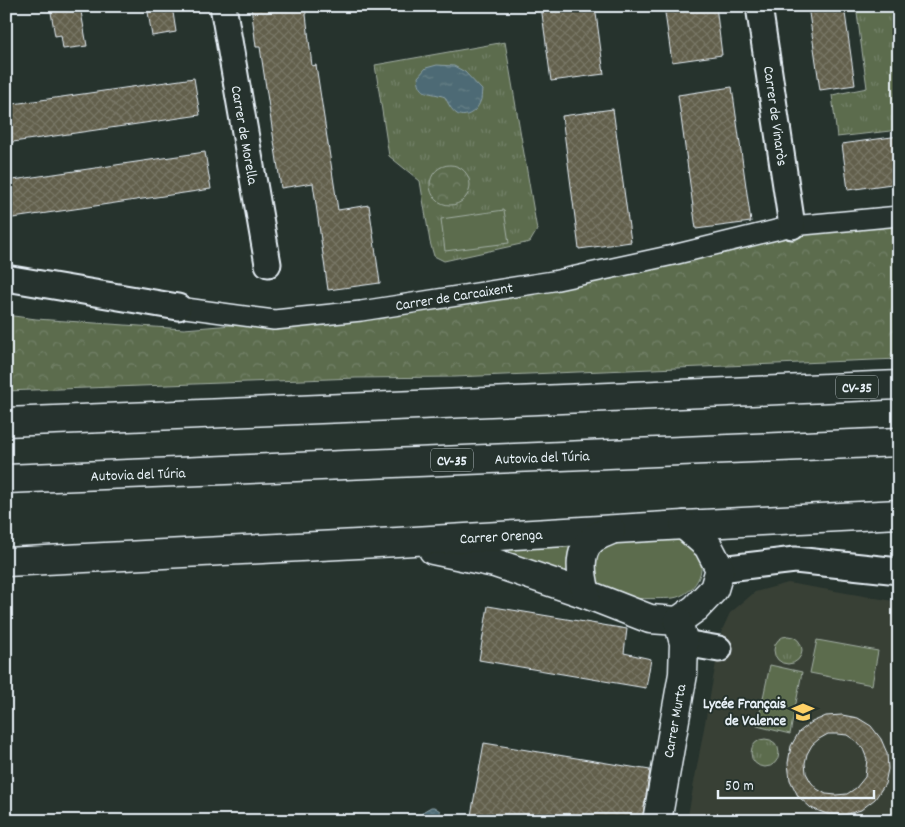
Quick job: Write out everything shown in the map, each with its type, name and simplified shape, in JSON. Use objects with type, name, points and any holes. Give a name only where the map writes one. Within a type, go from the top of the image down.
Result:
[{"type":"main road","name":"CV-35","points":[[6,422],[899,385]]},
{"type":"main road","name":"Autovia del Túria","points":[[6,479],[899,442]]},
{"type":"main road","name":"Carrer Orenga","points":[[397,542],[899,514]]},
{"type":"main road","points":[[681,632],[696,608],[714,589],[720,569],[708,546],[684,525]]},
{"type":"main road","points":[[586,594],[581,575],[583,554],[592,539],[611,530]]},
{"type":"main road","name":"Carrer Orenga","points":[[397,542],[495,563],[586,594],[681,632]]},
{"type":"main road","points":[[6,562],[397,542]]},
{"type":"main road","name":"Carrer Murta","points":[[657,821],[682,674],[681,632]]},
{"type":"street","name":"Carrer de Morella","points":[[223,6],[268,264]]},
{"type":"street","name":"Carrer de Vinaròs","points":[[759,6],[792,226]]},
{"type":"street","name":"Carrer de Carcaixent","points":[[6,278],[178,307],[274,320],[360,311],[553,281],[673,255],[792,226],[899,216]]},
{"type":"street","points":[[720,569],[795,560],[899,571]]},
{"type":"street","points":[[681,632],[719,649]]},
{"type":"shaded area","name":"Lycée Français de Valence","points":[[788,583],[899,602],[899,821],[687,821],[722,630],[730,613],[755,592]]},
{"type":"green space","points":[[856,6],[899,6],[899,130],[837,137],[832,95],[867,88]]},
{"type":"green space","points":[[505,42],[537,230],[530,242],[444,261],[434,256],[420,181],[389,156],[375,65]]},
{"type":"green space","points":[[450,165],[464,171],[470,185],[464,199],[450,205],[436,199],[430,185],[436,171]]},
{"type":"green space","points":[[504,210],[509,243],[445,251],[441,219]]},
{"type":"green space","points":[[899,211],[899,359],[455,377],[356,378],[6,391],[6,315],[36,319],[184,329],[316,318]]},
{"type":"green space","points":[[680,539],[696,551],[700,558],[701,566],[698,580],[693,587],[681,596],[673,598],[618,598],[606,597],[596,591],[589,569],[605,540]]},
{"type":"green space","points":[[575,542],[571,574],[456,548]]},
{"type":"green space","points":[[788,636],[798,640],[802,650],[798,660],[788,664],[778,660],[774,650],[778,640]]},
{"type":"green space","points":[[817,640],[878,651],[872,685],[810,673]]},
{"type":"green space","points":[[770,665],[802,672],[790,734],[757,726]]},
{"type":"green space","points":[[765,739],[775,743],[779,753],[775,763],[765,767],[755,763],[751,753],[755,743]]},
{"type":"water","points":[[437,65],[454,66],[465,72],[482,90],[481,101],[474,111],[464,116],[457,114],[445,97],[423,91],[418,77],[426,68]]},
{"type":"water","points":[[431,807],[440,811],[441,818],[439,821],[417,821],[424,811]]},
{"type":"building","points":[[50,6],[80,6],[87,46],[63,49],[61,35],[55,36]]},
{"type":"building","points":[[147,6],[172,6],[176,32],[152,36]]},
{"type":"building","points":[[251,6],[305,6],[312,66],[316,65],[338,210],[369,205],[380,283],[328,290],[313,183],[281,188],[260,47],[256,47]]},
{"type":"building","points":[[541,6],[595,6],[604,74],[551,81]]},
{"type":"building","points":[[664,6],[716,6],[722,55],[672,62]]},
{"type":"building","points":[[808,6],[844,6],[855,85],[820,90]]},
{"type":"building","points":[[194,78],[200,115],[6,143],[6,105]]},
{"type":"building","points":[[732,87],[751,222],[696,229],[678,95]]},
{"type":"building","points":[[613,109],[631,242],[579,249],[562,116]]},
{"type":"building","points":[[899,136],[899,183],[848,190],[842,144]]},
{"type":"building","points":[[205,152],[211,189],[6,219],[6,181]]},
{"type":"building","points":[[488,606],[627,629],[624,653],[651,659],[646,688],[479,660]]},
{"type":"building","points":[[842,715],[858,718],[871,726],[881,739],[887,753],[888,769],[885,784],[875,799],[861,810],[844,815],[827,814],[811,808],[798,796],[790,780],[788,763],[791,746],[799,732],[812,722],[826,716]],"holes":[[[828,734],[847,735],[863,749],[867,759],[865,777],[856,788],[847,794],[826,794],[817,789],[811,782],[806,773],[805,763],[812,745]]]},
{"type":"building","points":[[484,743],[650,770],[642,821],[470,821]]},
{"type":"place","name":"Lycée Français de Valence","points":[[803,712]]}]
